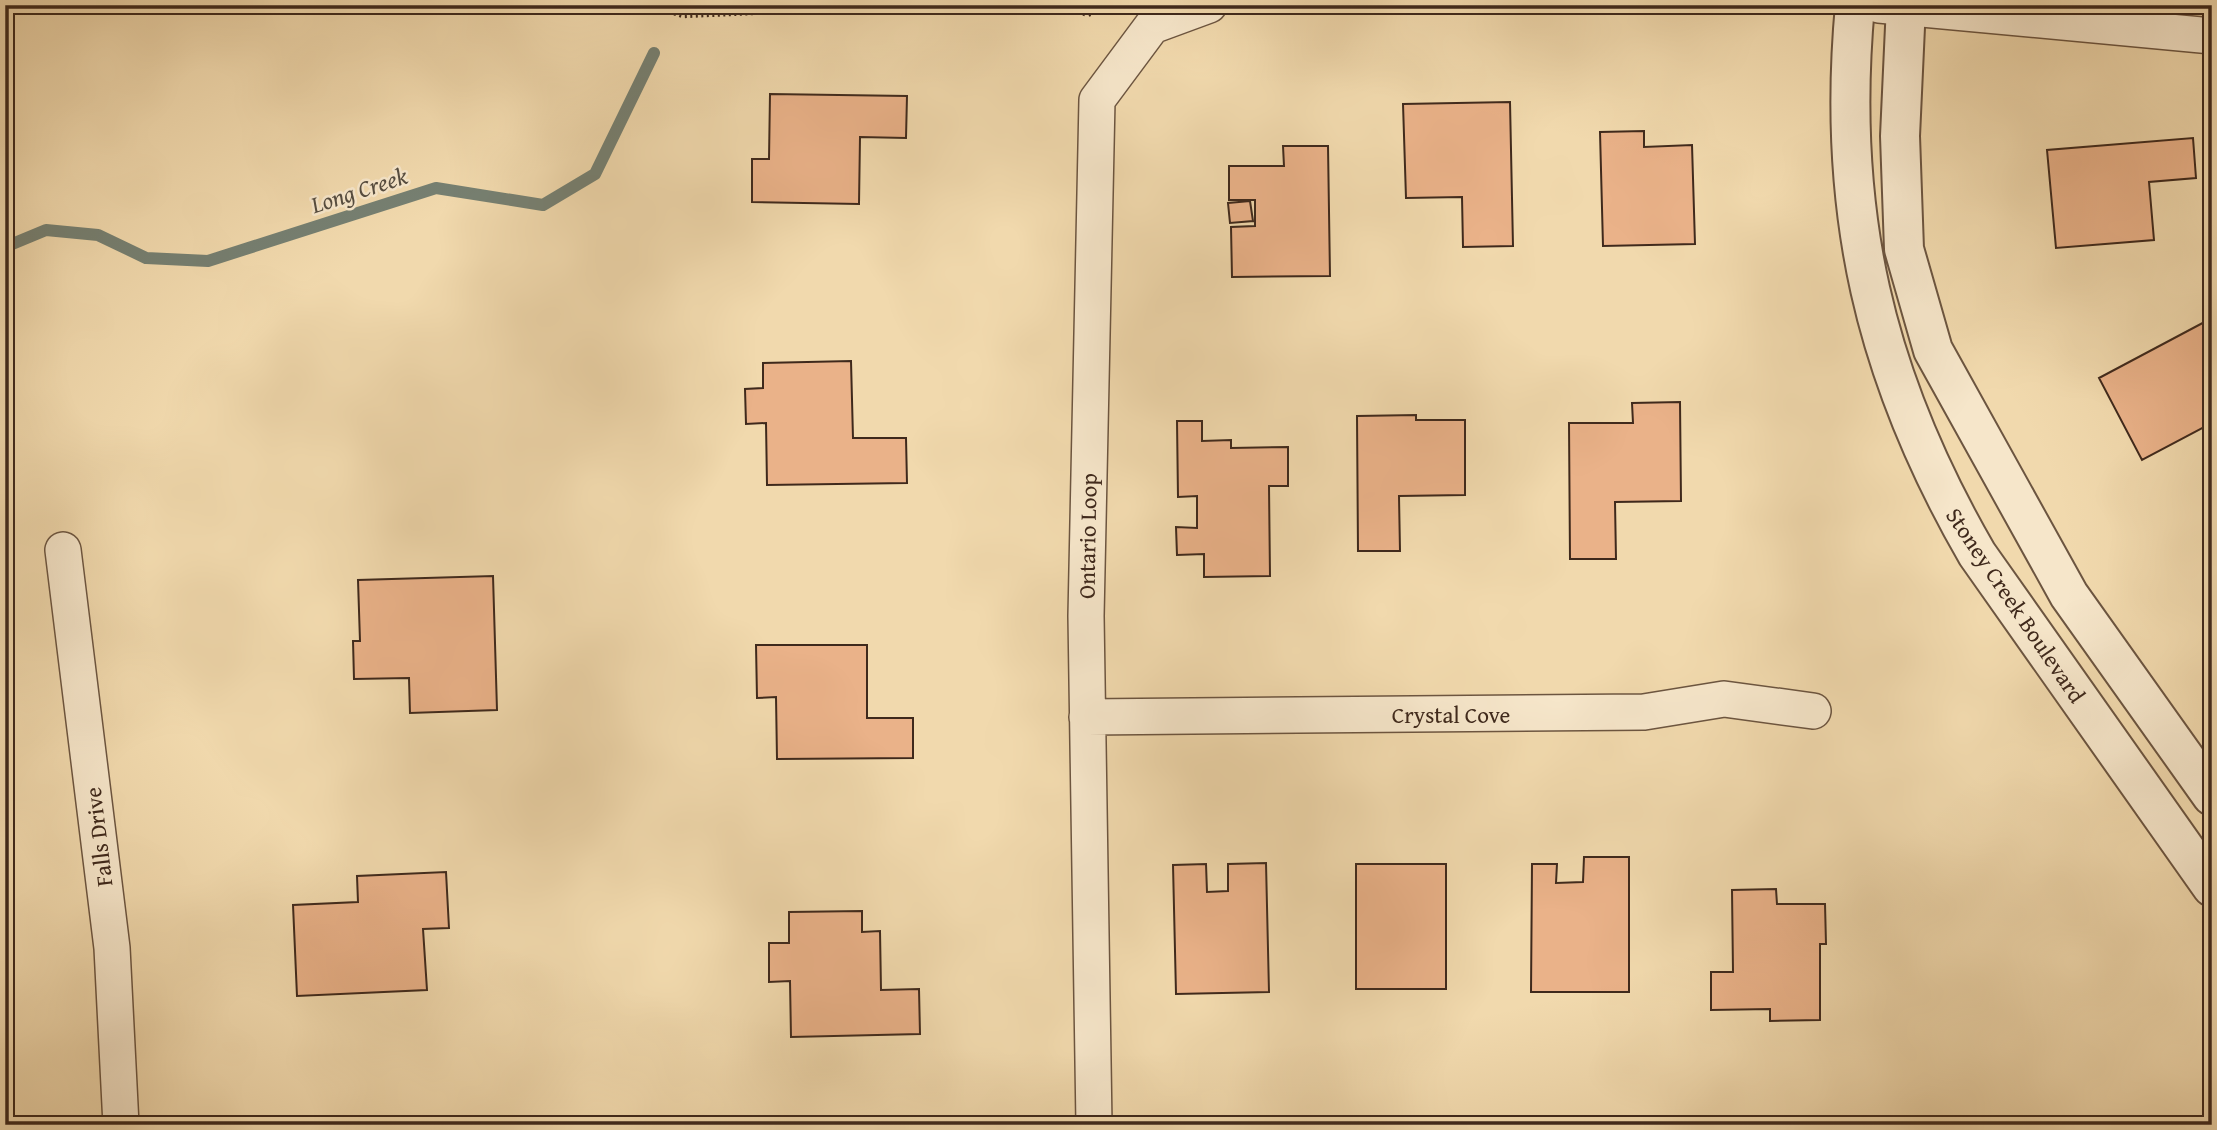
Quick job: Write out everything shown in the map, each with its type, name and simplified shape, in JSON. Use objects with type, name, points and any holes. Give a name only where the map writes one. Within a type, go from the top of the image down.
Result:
[{"type":"street","name":"Ontario Loop","points":[[1094,1125],[1086,616],[1097,100],[1152,26],[1209,5]]},
{"type":"street","name":"Stoney Creek Boulevard","points":[[1855,5],[1849,129],[1858,231],[1876,319],[1894,381],[1917,440],[1945,498],[1977,554],[2212,887]]},
{"type":"street","points":[[2212,36],[1897,7],[1903,249],[1933,350],[2069,595],[2212,796]]},
{"type":"street","name":"Falls Drive","points":[[63,550],[112,948],[121,1125]]},
{"type":"street","name":"Crystal Cove","points":[[1087,717],[1644,712],[1724,699],[1813,711]]},
{"type":"path","points":[[648,5],[683,16],[934,5]]},
{"type":"path","points":[[1057,5],[1088,15],[1109,5]]},
{"type":"building","points":[[770,94],[907,96],[906,138],[860,137],[859,204],[752,202],[752,159],[769,159]]},
{"type":"building","points":[[1510,102],[1513,246],[1463,247],[1462,197],[1406,198],[1403,104]]},
{"type":"building","points":[[1644,131],[1644,147],[1692,145],[1695,244],[1603,246],[1600,132]]},
{"type":"building","points":[[2193,138],[2196,178],[2149,182],[2154,240],[2056,248],[2047,150]]},
{"type":"building","points":[[1283,146],[1328,146],[1330,276],[1232,277],[1231,227],[1255,226],[1255,200],[1229,200],[1229,166],[1284,166]]},
{"type":"building","points":[[1250,201],[1253,221],[1230,223],[1228,203]]},
{"type":"building","points":[[2212,318],[2212,423],[2142,460],[2099,378]]},
{"type":"building","points":[[851,361],[853,438],[906,438],[907,483],[767,485],[766,423],[746,424],[745,389],[763,388],[763,363]]},
{"type":"building","points":[[1680,402],[1681,501],[1615,502],[1616,559],[1570,559],[1569,423],[1633,423],[1632,403]]},
{"type":"building","points":[[1416,415],[1416,420],[1465,420],[1465,495],[1399,496],[1400,551],[1358,551],[1357,416]]},
{"type":"building","points":[[1177,421],[1202,421],[1202,441],[1231,440],[1231,448],[1288,447],[1288,486],[1269,486],[1270,576],[1204,577],[1204,554],[1177,555],[1176,527],[1197,528],[1197,496],[1178,497]]},
{"type":"building","points":[[493,576],[497,710],[410,713],[409,678],[354,679],[353,641],[360,641],[358,580]]},
{"type":"building","points":[[756,645],[867,645],[867,718],[913,718],[913,758],[777,759],[776,697],[757,698]]},
{"type":"building","points":[[1584,857],[1629,857],[1629,992],[1531,992],[1532,864],[1557,864],[1556,883],[1583,882]]},
{"type":"building","points":[[1266,863],[1269,992],[1176,994],[1173,865],[1206,864],[1207,892],[1228,891],[1228,864]]},
{"type":"building","points":[[1356,864],[1446,864],[1446,989],[1356,989]]},
{"type":"building","points":[[446,872],[449,928],[423,929],[427,990],[297,996],[293,905],[358,902],[357,876]]},
{"type":"building","points":[[1776,889],[1777,904],[1825,904],[1826,944],[1820,944],[1820,1020],[1770,1021],[1770,1009],[1711,1010],[1711,972],[1733,972],[1732,890]]},
{"type":"building","points":[[862,911],[862,932],[880,931],[881,990],[919,989],[920,1034],[791,1037],[790,981],[769,982],[769,943],[789,943],[789,912]]},
{"type":"waterway","name":"Long Creek","points":[[5,247],[46,230],[98,235],[146,258],[208,261],[436,188],[543,205],[595,174],[654,53]]}]
